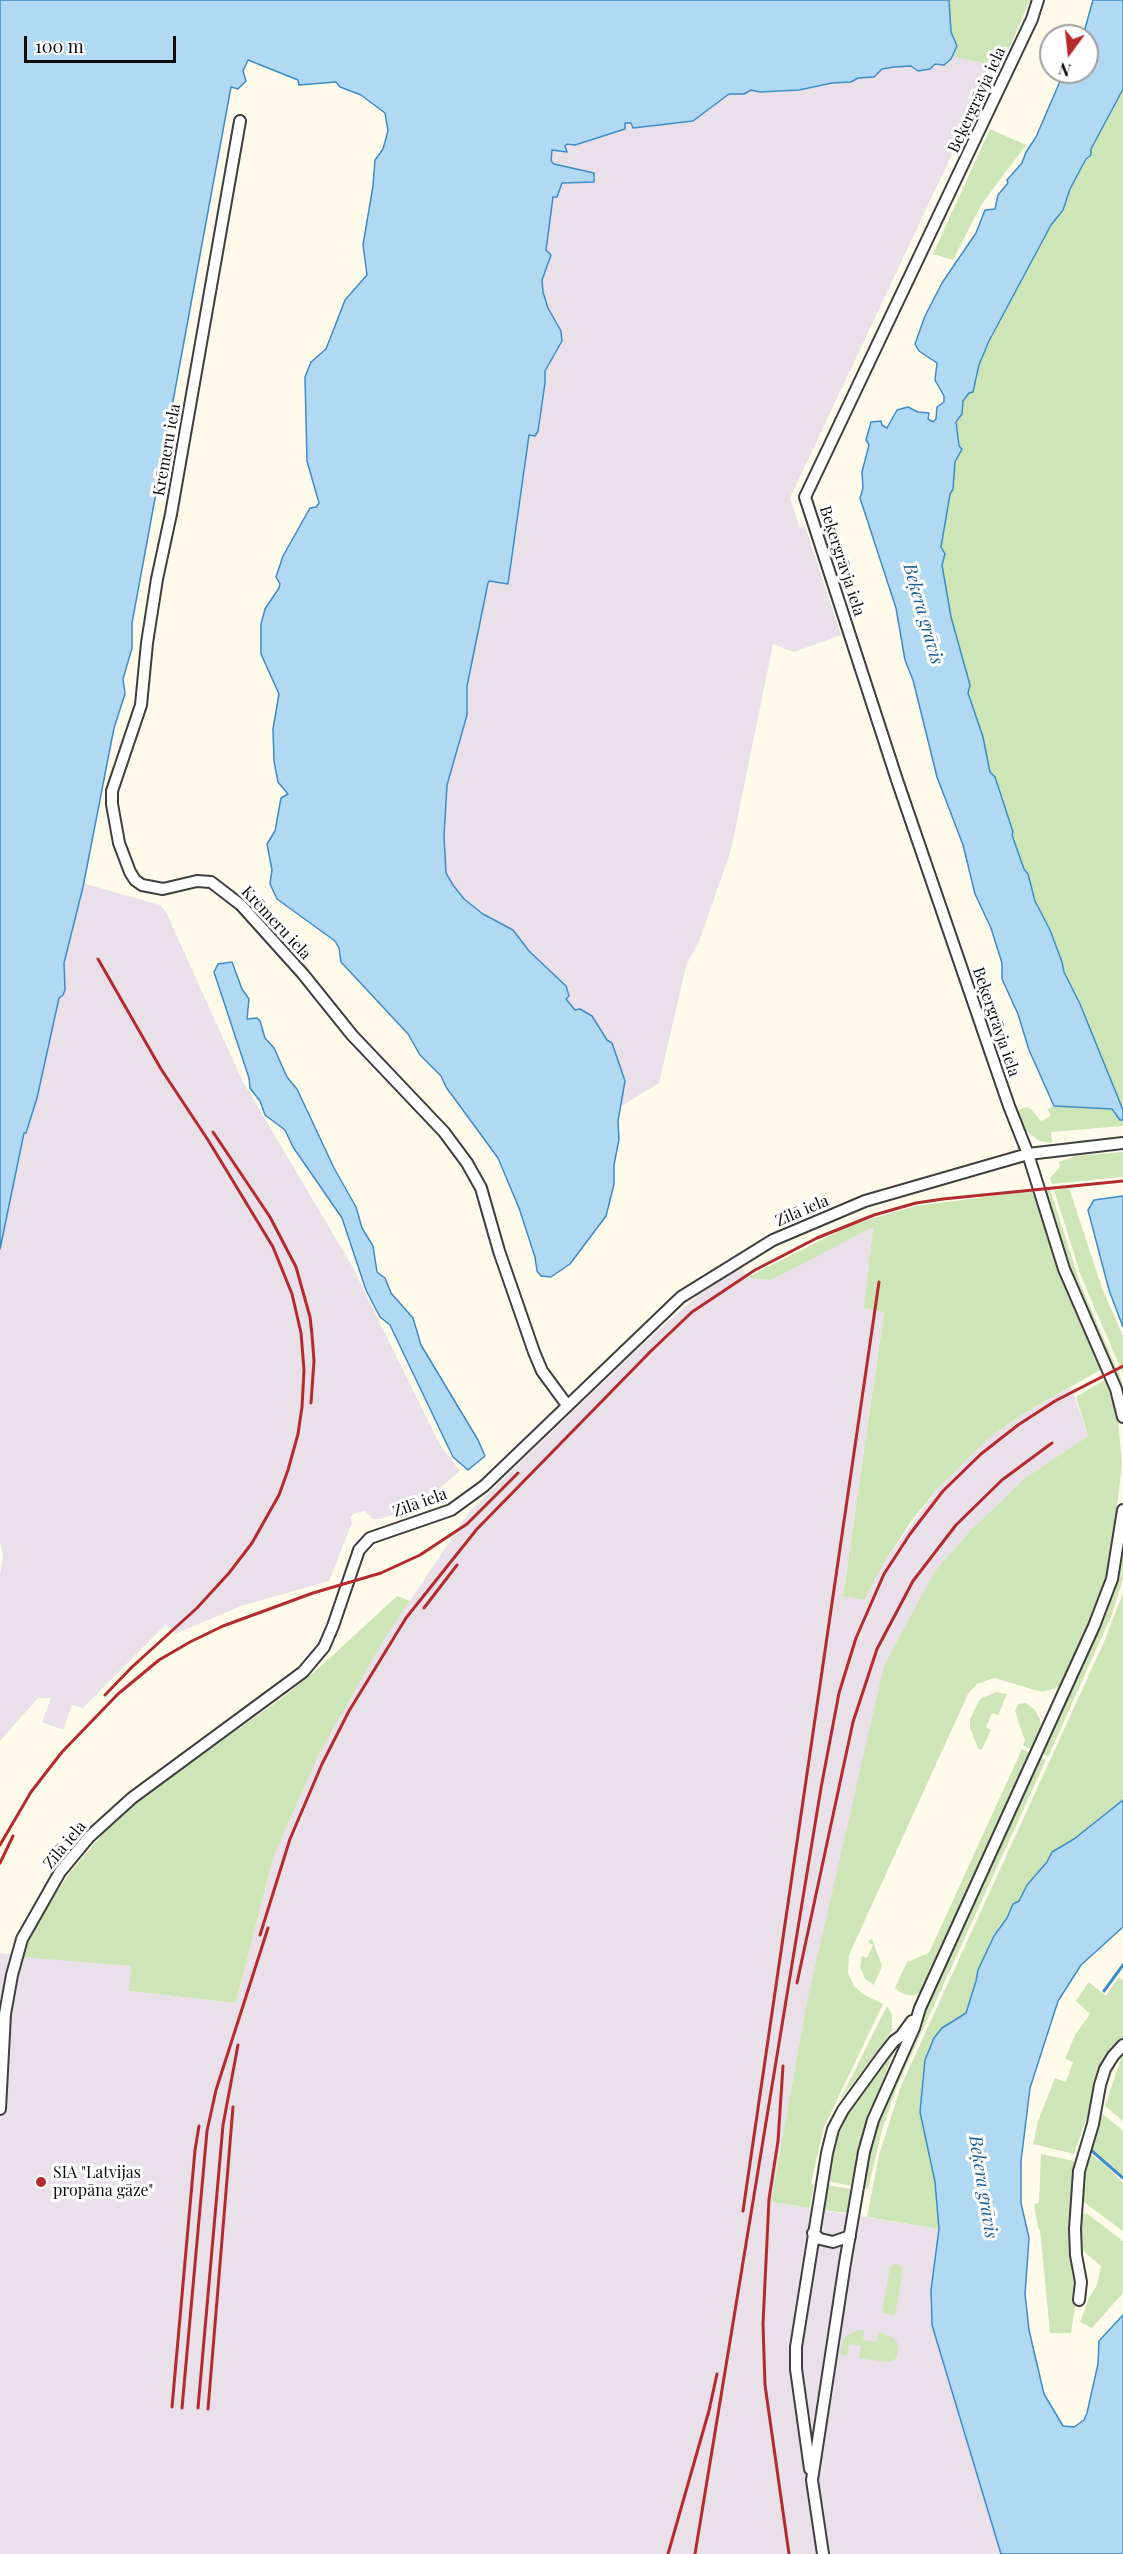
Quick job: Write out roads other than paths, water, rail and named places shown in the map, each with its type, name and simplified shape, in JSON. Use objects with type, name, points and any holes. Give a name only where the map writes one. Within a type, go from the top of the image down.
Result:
[{"type":"street","name":"Beķergrāvja iela","points":[[1038,0],[1032,19],[806,497],[897,780],[1009,1106],[1028,1154],[1064,1269],[1116,1389],[1123,1417]]},
{"type":"street","name":"Krēmeru iela","points":[[240,121],[171,514],[157,579],[147,643],[141,705],[112,791],[119,843],[130,872],[142,885],[164,889],[197,880],[211,882],[241,905],[303,974],[352,1035],[444,1132],[467,1162],[481,1188],[499,1251],[534,1352],[542,1371],[567,1405]]},
{"type":"street","name":"Zilā iela","points":[[0,2109],[5,2014],[12,1975],[22,1939],[60,1872],[89,1837],[132,1798],[303,1672],[324,1647],[359,1550],[370,1538],[451,1510],[484,1486],[681,1297],[773,1240],[865,1201],[1028,1154],[1123,1143]]},
{"type":"street","points":[[812,2481],[841,2288],[864,2152],[873,2120],[914,2028],[920,2008],[1102,1608],[1116,1560],[1123,1510]]},
{"type":"street","points":[[823,2554],[796,2369],[796,2347],[827,2153],[838,2119],[856,2090],[901,2036],[920,2008]]},
{"type":"street","points":[[1079,2301],[1081,2282],[1076,2255],[1075,2229],[1079,2170],[1093,2124],[1105,2069],[1123,2045]]},
{"type":"street","points":[[813,2232],[820,2239],[833,2242],[850,2236]]},
{"type":"water","points":[[0,0],[949,0],[951,32],[957,46],[951,59],[944,65],[935,64],[930,69],[918,71],[911,66],[882,69],[874,77],[799,90],[760,92],[751,90],[744,94],[729,94],[693,121],[633,128],[631,123],[625,123],[625,129],[575,145],[567,144],[565,146],[567,152],[552,150],[551,161],[554,164],[594,173],[594,182],[562,183],[557,197],[553,197],[546,250],[551,255],[542,280],[548,308],[561,331],[562,341],[545,371],[538,431],[535,436],[529,435],[508,584],[489,581],[488,583],[467,686],[467,715],[447,785],[444,836],[446,873],[453,885],[464,899],[483,914],[513,930],[529,951],[566,986],[569,996],[566,999],[575,1010],[580,1009],[592,1016],[607,1040],[612,1043],[625,1081],[618,1121],[619,1139],[614,1165],[614,1184],[606,1216],[570,1264],[551,1277],[541,1276],[537,1271],[535,1257],[519,1208],[498,1158],[446,1087],[441,1076],[420,1055],[408,1034],[341,962],[339,948],[335,941],[277,899],[270,884],[272,870],[267,844],[275,831],[281,798],[288,794],[278,782],[274,761],[273,729],[279,694],[261,654],[261,624],[265,609],[279,588],[280,584],[276,577],[283,556],[310,508],[316,507],[319,503],[307,461],[305,377],[311,362],[326,349],[345,300],[367,275],[363,245],[375,160],[383,149],[388,131],[385,113],[361,95],[340,87],[336,82],[299,85],[298,80],[248,60],[243,71],[246,81],[238,89],[231,87],[132,623],[132,648],[123,679],[125,694],[114,728],[83,887],[64,963],[65,990],[59,998],[37,1098],[26,1133],[24,1133],[0,1249]]},
{"type":"water","name":"Beķera grāvis","points":[[1093,0],[1123,0],[1123,89],[1091,149],[1091,155],[1086,159],[1070,189],[1063,210],[1051,225],[989,341],[979,365],[973,392],[969,393],[963,401],[962,414],[956,422],[959,446],[962,449],[955,462],[953,489],[950,494],[941,547],[945,554],[942,565],[951,617],[970,685],[968,693],[983,737],[990,772],[995,777],[1035,901],[1050,930],[1064,972],[1080,1004],[1123,1110],[1123,1120],[1120,1120],[1112,1109],[1054,1106],[1029,1050],[1018,1014],[1002,979],[1002,963],[991,928],[975,894],[963,845],[937,777],[913,680],[905,660],[896,608],[860,498],[863,488],[862,472],[869,445],[866,440],[871,422],[881,421],[882,425],[887,428],[897,410],[908,407],[918,412],[929,413],[928,419],[933,422],[936,419],[937,407],[944,402],[944,396],[935,380],[937,363],[919,351],[915,344],[925,316],[942,283],[976,233],[985,210],[995,209],[998,195],[1022,163],[1036,137],[1059,84],[1099,84],[1099,24],[1086,24]]},
{"type":"water","points":[[232,962],[242,989],[249,999],[247,1019],[257,1018],[260,1021],[265,1038],[274,1048],[287,1077],[297,1089],[334,1168],[356,1207],[362,1228],[373,1246],[377,1272],[385,1278],[391,1293],[413,1318],[421,1345],[478,1440],[485,1456],[468,1470],[453,1457],[390,1325],[380,1317],[366,1290],[342,1218],[293,1147],[285,1130],[265,1115],[260,1101],[250,1088],[249,1078],[214,972],[218,964]]},
{"type":"water","points":[[1123,1196],[1123,1327],[1109,1290],[1088,1210],[1094,1200]]},
{"type":"water","name":"Beķera grāvis","points":[[1123,1800],[1123,1927],[1081,1965],[1058,2001],[1030,2088],[1021,2161],[1021,2203],[1029,2238],[1025,2294],[1029,2330],[1044,2394],[1063,2426],[1074,2427],[1084,2420],[1098,2364],[1099,2341],[1123,2315],[1123,2554],[1001,2554],[932,2325],[931,2290],[939,2229],[935,2182],[920,2112],[925,2060],[934,2038],[942,2028],[966,2013],[978,1970],[994,1936],[1007,1918],[1013,1904],[1019,1901],[1027,1885],[1047,1862],[1052,1852],[1074,1839]]},
{"type":"waterway","points":[[1104,1991],[1123,1965]]},
{"type":"waterway","points":[[1092,2151],[1123,2178]]},
{"type":"railway","points":[[98,959],[161,1069],[208,1140],[273,1247],[292,1294],[301,1333],[304,1370],[298,1434],[288,1470],[279,1495],[252,1543],[229,1573],[197,1608],[105,1695]]},
{"type":"railway","points":[[213,1132],[270,1217],[296,1267],[310,1317],[312,1335],[314,1361],[311,1403]]},
{"type":"railway","points":[[260,1935],[290,1839],[322,1764],[349,1711],[406,1618],[477,1529],[692,1312],[755,1270],[817,1238],[874,1215],[916,1203],[943,1199],[1123,1181]]},
{"type":"railway","points":[[743,2211],[879,1282]]},
{"type":"railway","points":[[695,2554],[821,1788],[839,1693],[856,1638],[884,1574],[910,1534],[943,1491],[981,1454],[1018,1425],[1055,1401],[1123,1366]]},
{"type":"railway","points":[[797,1983],[853,1722],[877,1649],[913,1581],[956,1525],[1002,1480],[1052,1443]]},
{"type":"railway","points":[[0,1845],[31,1792],[62,1752],[118,1694],[159,1660],[223,1626],[313,1593],[381,1573],[420,1555],[467,1524],[518,1473]]},
{"type":"railway","points":[[424,1608],[457,1565]]},
{"type":"railway","points":[[0,1863],[13,1836]]},
{"type":"railway","points":[[182,2408],[207,2131],[216,2090],[268,1928]]},
{"type":"railway","points":[[198,2408],[223,2125],[238,2045]]},
{"type":"railway","points":[[783,2066],[778,2141],[769,2199],[763,2324],[765,2385],[789,2554]]},
{"type":"railway","points":[[208,2409],[233,2107]]},
{"type":"railway","points":[[172,2407],[199,2126]]},
{"type":"railway","points":[[708,2415],[717,2374]]},
{"type":"railway","points":[[668,2554],[710,2407]]},
{"type":"place","name":"SIA \"Latvijas propāna gāze\"","points":[[41,2182]]}]
